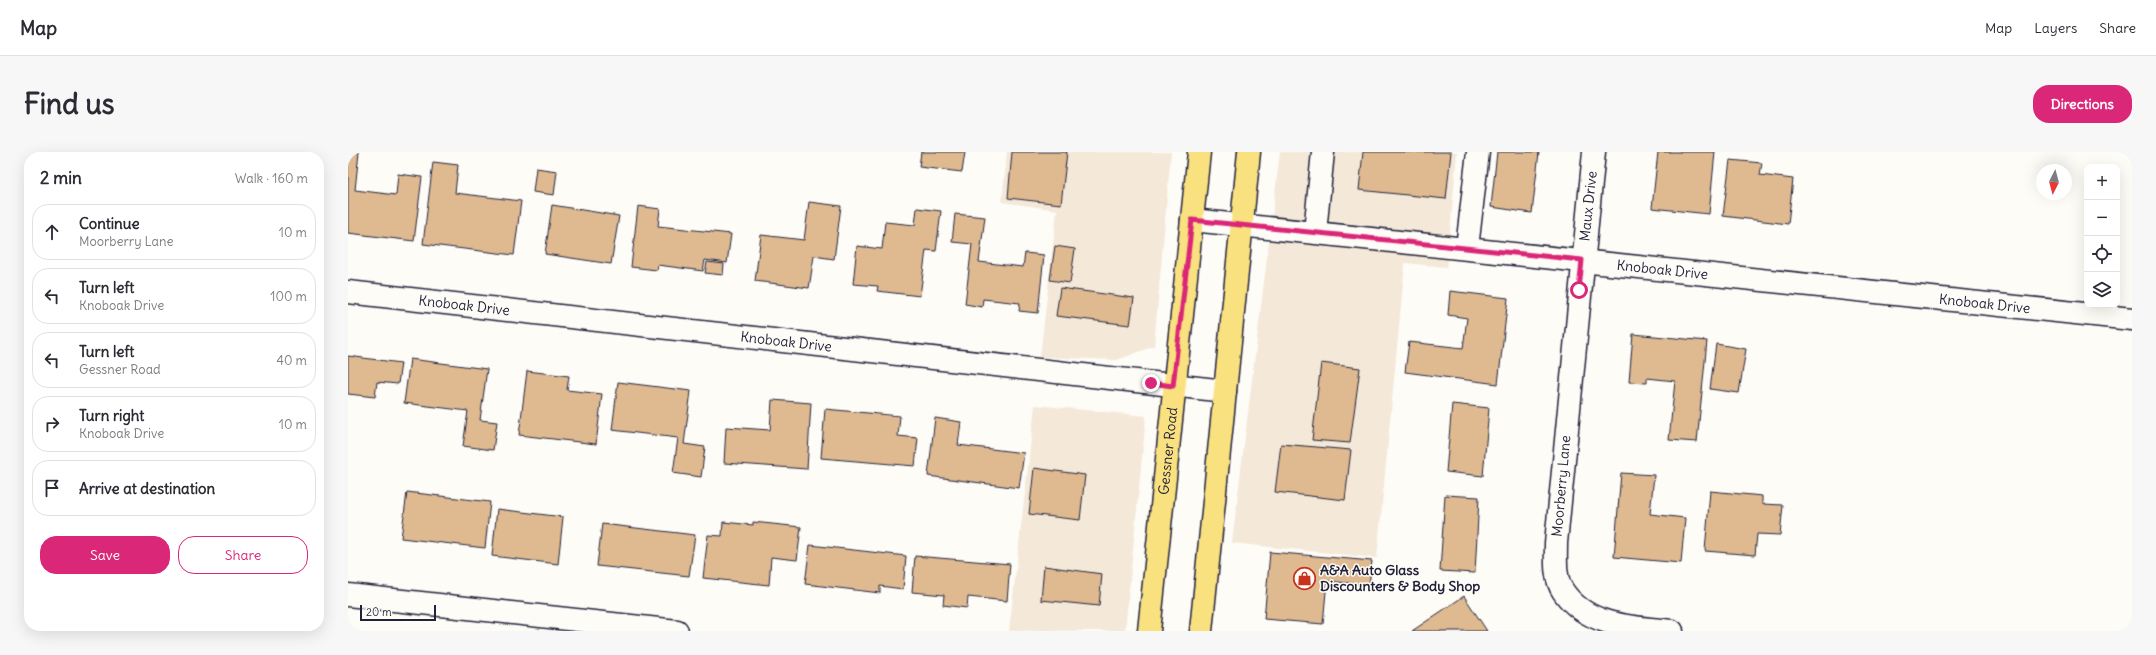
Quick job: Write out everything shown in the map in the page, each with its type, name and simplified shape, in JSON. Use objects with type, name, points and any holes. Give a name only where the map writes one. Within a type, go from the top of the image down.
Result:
[{"type":"main road","name":"Gessner Road","points":[[1149,631],[1198,152]]},
{"type":"main road","points":[[1201,631],[1249,152]]},
{"type":"street","points":[[1315,232],[1323,152]]},
{"type":"street","points":[[1467,248],[1478,152]]},
{"type":"street","name":"Maux Drive","points":[[1582,260],[1594,152]]},
{"type":"street","name":"Knoboak Drive","points":[[1192,220],[2132,319]]},
{"type":"street","name":"Moorberry Lane","points":[[1582,260],[1556,543],[1556,569],[1563,591],[1585,613],[1613,625],[1672,631]]},
{"type":"street","name":"Knoboak Drive","points":[[348,292],[1225,391]]},
{"type":"street","points":[[348,595],[677,631]]},
{"type":"shaded area","points":[[1007,152],[1171,152],[1154,346],[1117,360],[1040,357],[1057,210],[1002,202]]},
{"type":"shaded area","points":[[1280,152],[1457,152],[1447,267],[1405,263],[1377,558],[1232,543]]},
{"type":"shaded area","points":[[1035,405],[1146,416],[1125,631],[1009,631]]},
{"type":"building","points":[[348,152],[359,152],[355,190],[396,195],[398,174],[422,177],[414,241],[348,233]]},
{"type":"building","points":[[921,152],[965,152],[962,172],[919,167]]},
{"type":"building","points":[[1012,152],[1067,152],[1061,204],[1008,198]]},
{"type":"building","points":[[1363,152],[1451,152],[1446,199],[1359,190]]},
{"type":"building","points":[[1497,152],[1539,152],[1532,213],[1491,207]]},
{"type":"building","points":[[1658,152],[1715,152],[1709,214],[1652,208]]},
{"type":"building","points":[[1730,160],[1762,163],[1760,175],[1793,179],[1788,224],[1723,216]]},
{"type":"building","points":[[433,162],[458,165],[455,193],[521,201],[514,255],[423,244]]},
{"type":"building","points":[[536,168],[557,171],[554,195],[533,192]]},
{"type":"building","points":[[809,202],[841,206],[834,259],[814,256],[809,288],[755,281],[761,235],[804,240]]},
{"type":"building","points":[[552,205],[619,216],[611,264],[545,254]]},
{"type":"building","points":[[638,206],[660,209],[658,226],[731,234],[727,263],[705,260],[703,271],[658,265],[657,270],[631,267]]},
{"type":"building","points":[[917,208],[941,211],[936,251],[926,250],[920,296],[877,291],[878,286],[853,284],[857,246],[882,249],[885,222],[915,225]]},
{"type":"building","points":[[955,214],[985,217],[979,262],[1023,267],[1025,253],[1044,255],[1038,313],[1019,311],[1020,303],[983,299],[982,307],[965,304],[972,244],[952,242]]},
{"type":"building","points":[[1055,246],[1075,249],[1070,283],[1050,280]]},
{"type":"building","points":[[707,262],[724,264],[723,275],[705,273]]},
{"type":"building","points":[[1060,288],[1134,298],[1130,325],[1056,316]]},
{"type":"building","points":[[1450,291],[1508,298],[1498,384],[1405,372],[1409,342],[1463,348],[1467,318],[1448,315]]},
{"type":"building","points":[[1633,334],[1707,341],[1697,442],[1669,440],[1675,381],[1647,378],[1647,383],[1629,382]]},
{"type":"building","points":[[1716,344],[1746,349],[1739,393],[1710,389]]},
{"type":"building","points":[[348,356],[401,363],[398,384],[377,382],[375,397],[348,394]]},
{"type":"building","points":[[410,359],[487,369],[480,420],[497,422],[493,450],[463,446],[468,411],[404,403]]},
{"type":"building","points":[[1321,363],[1360,368],[1350,443],[1312,440]]},
{"type":"building","points":[[527,371],[569,376],[567,390],[602,394],[596,444],[519,435]]},
{"type":"building","points":[[618,382],[691,391],[684,444],[705,447],[701,477],[673,473],[678,438],[612,430]]},
{"type":"building","points":[[772,400],[811,403],[807,469],[724,463],[726,427],[770,430]]},
{"type":"building","points":[[1452,404],[1489,408],[1483,476],[1446,472]]},
{"type":"building","points":[[825,409],[900,416],[898,436],[918,438],[915,466],[821,458]]},
{"type":"building","points":[[935,418],[961,422],[958,445],[1024,453],[1019,488],[928,476]]},
{"type":"building","points":[[1281,444],[1351,450],[1345,500],[1275,492]]},
{"type":"building","points":[[1034,468],[1085,475],[1080,520],[1029,514]]},
{"type":"building","points":[[1621,473],[1654,475],[1650,514],[1685,518],[1681,563],[1614,557]]},
{"type":"building","points":[[1710,491],[1762,496],[1762,504],[1783,505],[1780,535],[1757,534],[1755,555],[1705,551]]},
{"type":"building","points":[[407,492],[490,502],[485,548],[401,538]]},
{"type":"building","points":[[1445,495],[1479,497],[1475,573],[1440,571]]},
{"type":"building","points":[[497,509],[563,517],[558,564],[492,556]]},
{"type":"building","points":[[723,522],[753,525],[753,522],[801,527],[797,560],[771,557],[769,585],[703,578],[708,535],[722,536]]},
{"type":"building","points":[[602,524],[695,535],[689,576],[597,566]]},
{"type":"building","points":[[810,545],[906,556],[903,589],[880,586],[880,593],[805,584]]},
{"type":"building","points":[[1270,552],[1372,561],[1369,585],[1327,581],[1323,624],[1264,619]]},
{"type":"building","points":[[915,556],[1010,564],[1007,601],[968,597],[967,608],[943,605],[944,595],[912,592]]},
{"type":"building","points":[[1044,566],[1102,574],[1099,606],[1041,600]]},
{"type":"building","points":[[1464,596],[1487,631],[1412,631]]},
{"type":"place","name":"A&A Auto Glass Discounters & Body Shop","points":[[1304,578]]},
{"type":"route","points":[[1151,383],[1173,386],[1192,220],[1582,260],[1579,290]]}]
